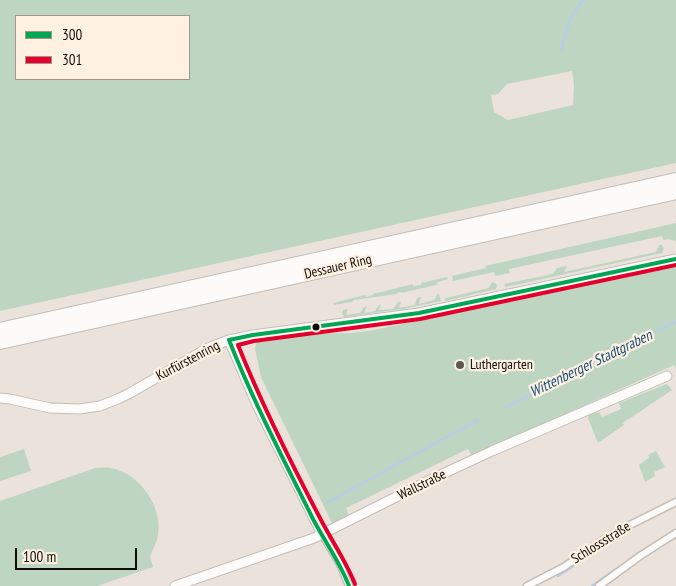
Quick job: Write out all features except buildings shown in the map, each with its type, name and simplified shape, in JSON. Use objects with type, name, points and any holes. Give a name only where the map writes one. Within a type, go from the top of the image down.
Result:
[{"type":"main road","name":"Dessauer Ring","points":[[0,330],[676,180]]},
{"type":"main road","name":"Dessauer Ring","points":[[0,342],[676,192]]},
{"type":"street","name":"Kurfürstenring","points":[[0,398],[50,408],[79,409],[100,406],[120,398],[199,353],[229,340],[253,335],[419,313],[676,259]]},
{"type":"street","points":[[229,340],[257,405],[322,534],[340,564],[349,586]]},
{"type":"street","name":"Wallstraße","points":[[175,586],[309,540],[492,451],[667,376]]},
{"type":"street","name":"Schlossstraße","points":[[527,586],[564,567],[630,524],[675,504]]},
{"type":"street","points":[[599,586],[675,536]]},
{"type":"green space","points":[[0,0],[676,0],[676,163],[0,311]],"holes":[[[572,71],[574,85],[573,105],[508,120],[494,112],[491,95],[498,94],[507,84]]]},
{"type":"green space","points":[[676,223],[676,241],[663,240],[662,236],[509,269],[510,273],[495,276],[494,272],[453,281],[452,276],[486,268],[485,266]]},
{"type":"green space","points":[[659,245],[663,247],[662,253],[506,287],[504,284],[553,274],[557,268],[567,266],[564,272],[656,252]]},
{"type":"green space","points":[[676,266],[676,369],[674,365],[472,456],[468,449],[346,508],[349,516],[332,523],[261,377],[255,349],[257,340],[309,334],[352,333],[374,330]]},
{"type":"green space","points":[[447,277],[448,279],[438,282],[436,285],[397,294],[334,305],[333,303],[365,295],[366,297],[413,284],[413,286],[421,285],[421,283]]},
{"type":"green space","points":[[492,282],[497,285],[496,289],[445,301],[445,298],[489,288]]},
{"type":"green space","points":[[437,294],[439,294],[441,301],[403,309],[344,317],[342,313],[343,310],[348,309],[346,315],[360,313],[367,306],[364,313],[375,311],[381,304],[379,310],[393,309],[398,302],[401,302],[399,308],[415,305],[417,298],[421,297],[419,304],[434,300]]},
{"type":"green space","points":[[667,384],[672,390],[623,423],[624,425],[598,443],[588,418],[589,415],[599,412],[602,417],[621,409],[619,403]]},
{"type":"green space","points":[[24,449],[31,471],[0,481],[0,457]]},
{"type":"green space","points":[[656,451],[665,467],[654,472],[655,476],[645,482],[639,465],[649,458],[648,455]]},
{"type":"green space","points":[[95,468],[111,468],[131,476],[147,492],[153,502],[159,524],[155,546],[150,556],[153,567],[97,586],[0,586],[0,501]]},
{"type":"waterway","points":[[561,51],[569,24],[575,11],[584,0]]},
{"type":"waterway","name":"Wittenberger Stadtgraben","points":[[506,407],[612,352],[676,322]]},
{"type":"waterway","name":"Wittenberger Stadtgraben","points":[[328,502],[478,420]]},
{"type":"waterway","points":[[558,576],[623,533]]},
{"type":"waterway","points":[[592,586],[616,569]]},
{"type":"transit line","name":"300","points":[[229,340],[253,335],[419,313],[676,259]]},
{"type":"transit line","name":"301","points":[[355,584],[288,455],[238,345],[254,341],[420,319],[676,265]]},
{"type":"transit line","name":"300","points":[[229,340],[269,430],[349,586]]},
{"type":"place","name":"Luthergarten","points":[[460,365]]}]
